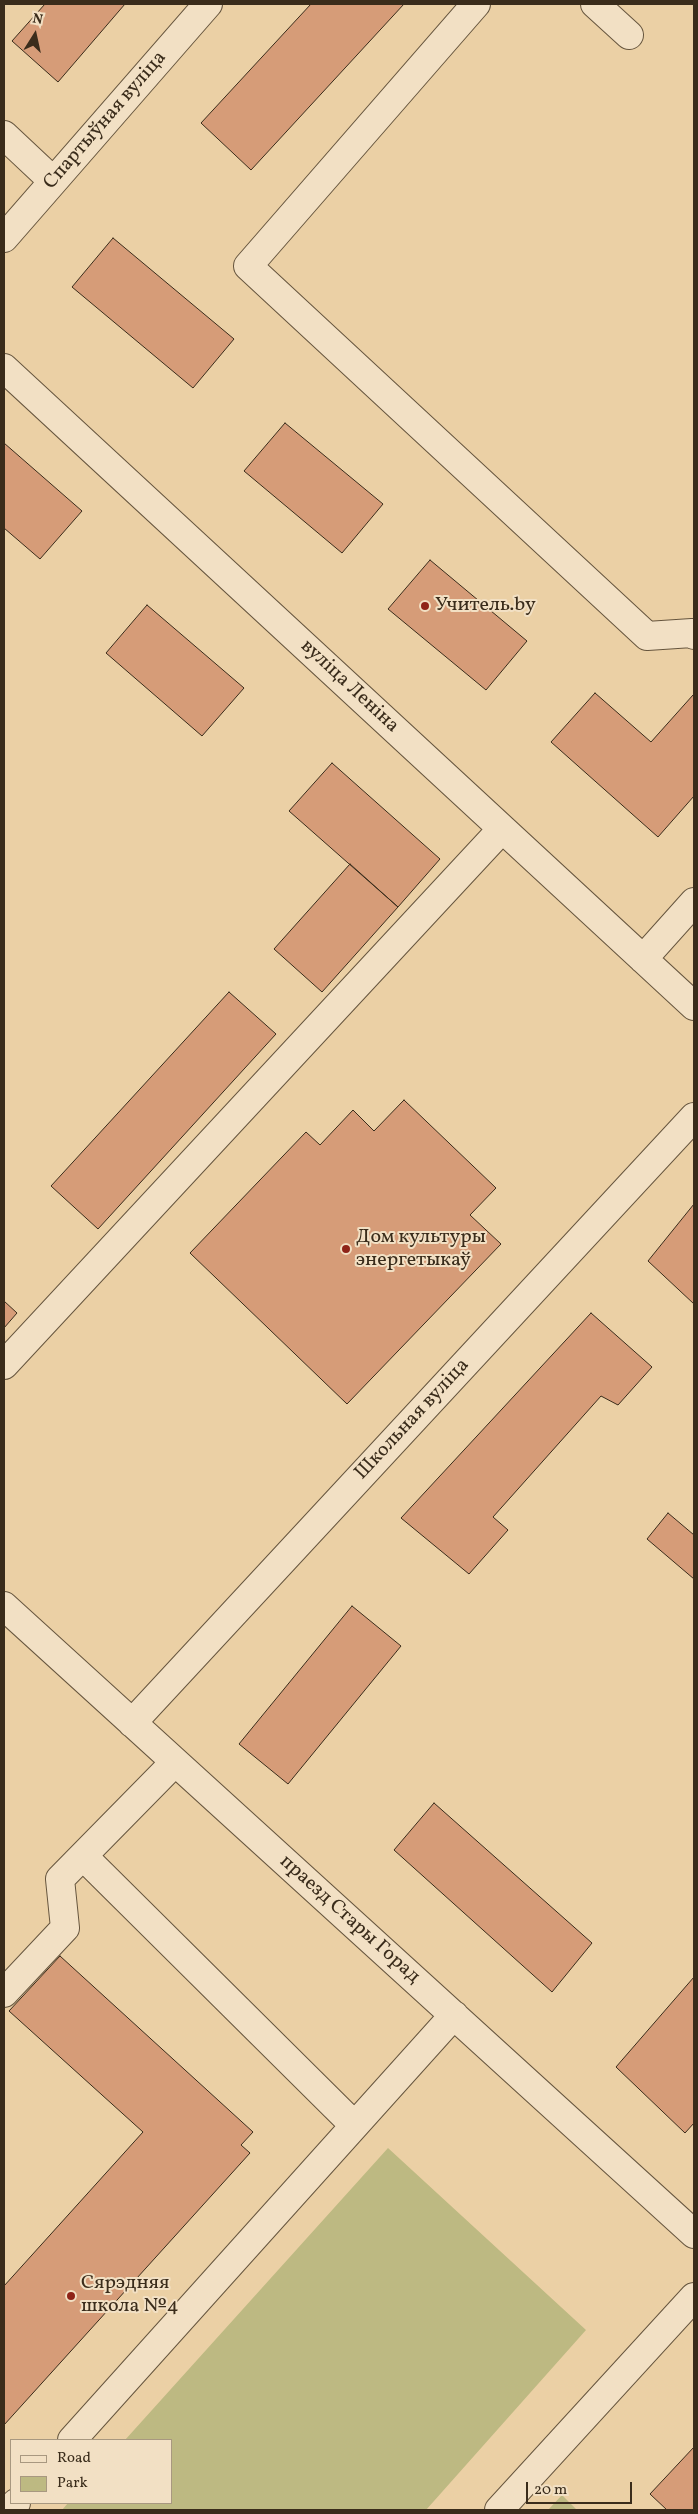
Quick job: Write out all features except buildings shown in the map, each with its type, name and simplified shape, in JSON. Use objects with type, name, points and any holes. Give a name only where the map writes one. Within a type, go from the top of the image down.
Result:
[{"type":"street","name":"Спартыўная вуліца","points":[[4,238],[208,4]]},
{"type":"street","points":[[476,4],[248,266],[646,636],[692,633],[694,635]]},
{"type":"street","points":[[595,4],[629,35]]},
{"type":"street","points":[[4,135],[54,181]]},
{"type":"street","name":"вуліца Леніна","points":[[4,368],[694,1006]]},
{"type":"street","points":[[4,1364],[502,828]]},
{"type":"street","points":[[643,959],[694,902]]},
{"type":"street","name":"Школьная вуліца","points":[[132,1723],[694,1117]]},
{"type":"street","name":"праезд Стары Горад","points":[[4,1606],[694,2234]]},
{"type":"street","points":[[4,1993],[65,1928],[60,1879],[175,1762]]},
{"type":"street","points":[[82,1856],[354,2125]]},
{"type":"street","points":[[73,2439],[454,2015]]},
{"type":"street","points":[[499,2510],[694,2297]]},
{"type":"green space","points":[[388,2148],[586,2330],[426,2510],[62,2510],[67,2504],[172,2504],[172,2439],[126,2439]]},
{"type":"green space","points":[[562,2495],[577,2510],[548,2510]]},
{"type":"place","name":"Учитель.by","points":[[425,606]]},
{"type":"place","name":"Дом культуры энергетыкаў","points":[[346,1249]]},
{"type":"place","name":"Сярэдняя школа №4","points":[[71,2296]]}]
